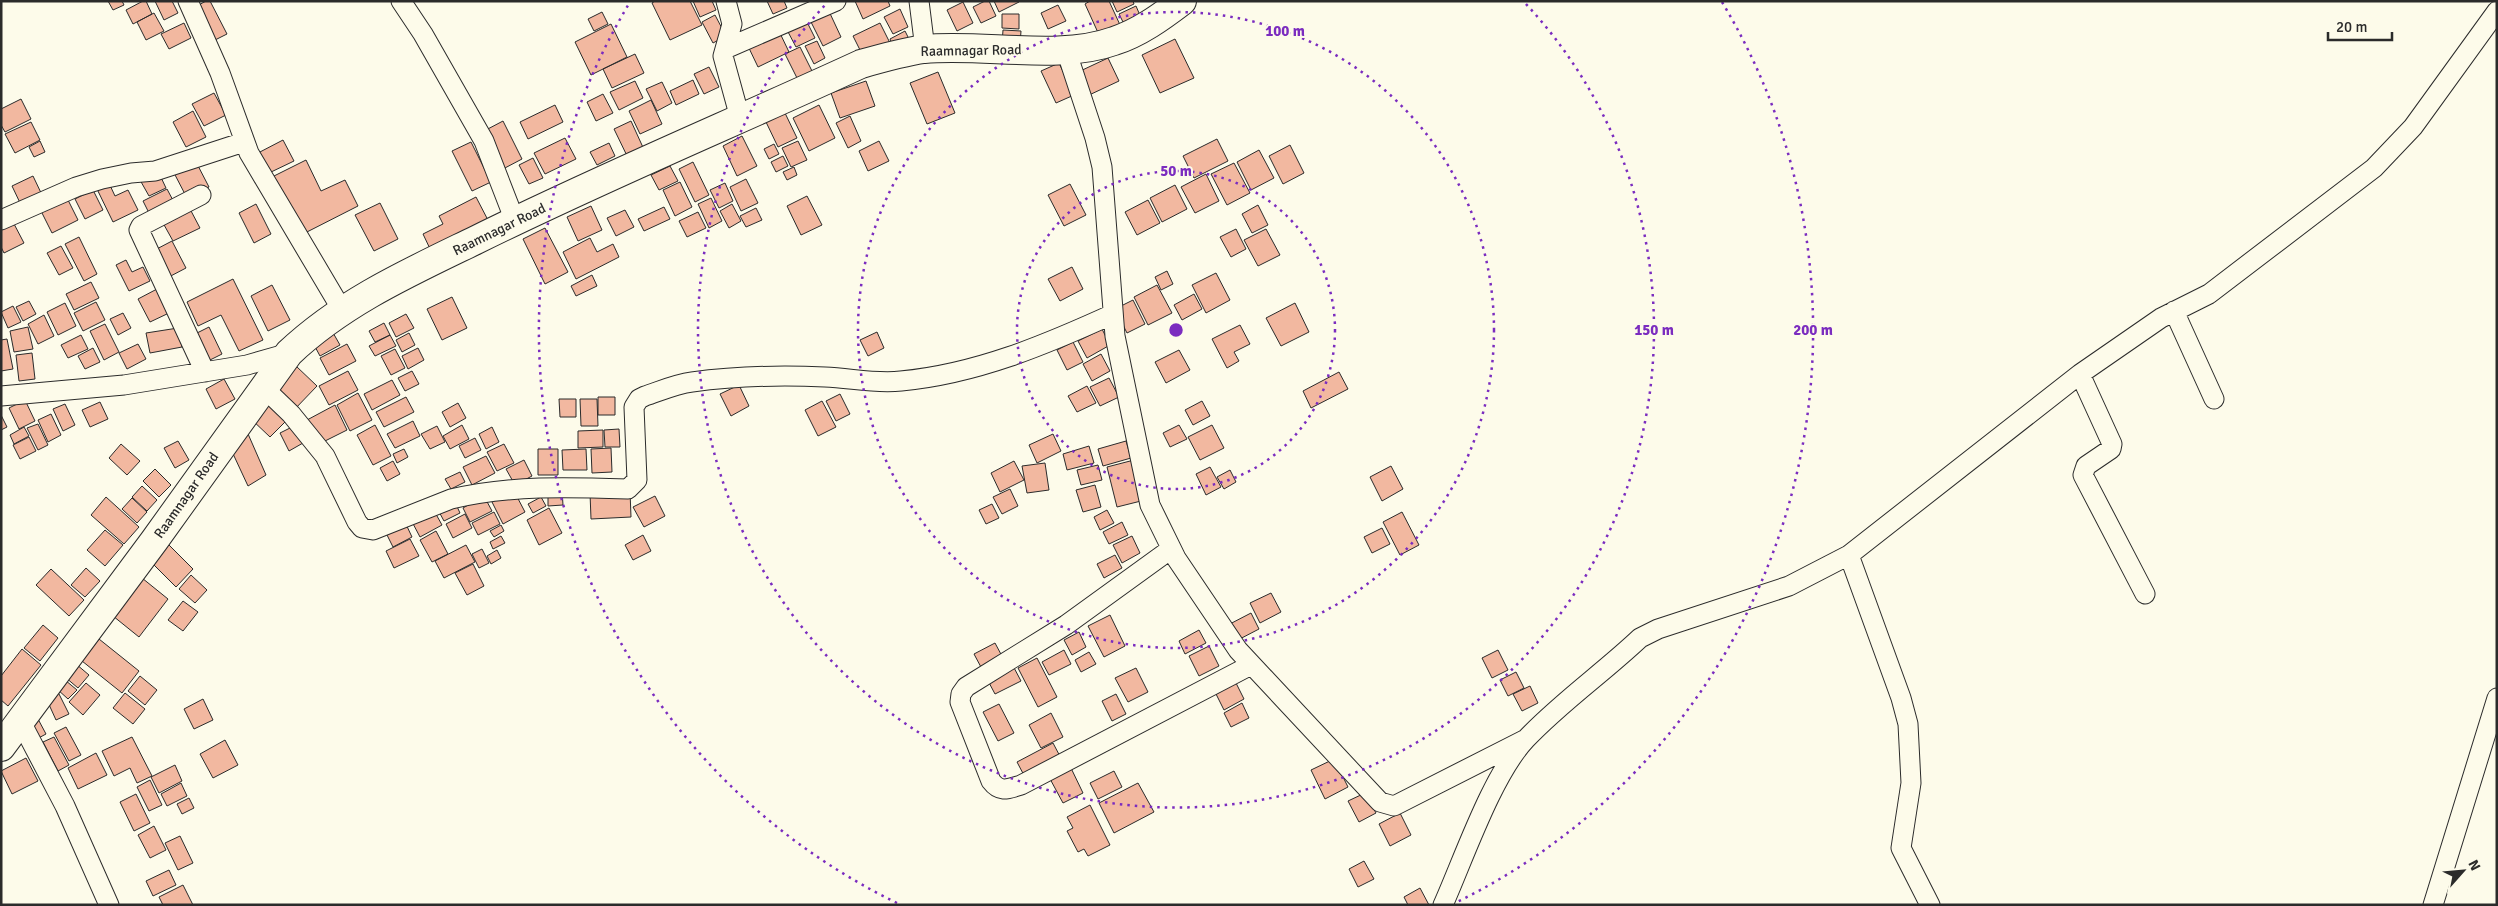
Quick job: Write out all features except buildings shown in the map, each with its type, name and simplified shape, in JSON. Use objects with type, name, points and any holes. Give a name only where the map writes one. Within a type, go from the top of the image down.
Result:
[{"type":"highway","name":"Raamnagar Road","points":[[1,747],[289,353],[315,329],[342,310],[515,221],[862,64],[892,55],[925,49],[1066,50],[1112,42],[1144,28],[1174,4]]},
{"type":"street","points":[[188,1],[220,73],[244,142],[266,186],[308,250],[342,310]]},
{"type":"street","points":[[401,1],[423,34],[484,141],[515,221]]},
{"type":"street","points":[[726,1],[732,24],[725,49],[725,64],[740,118]]},
{"type":"street","points":[[725,49],[836,1]]},
{"type":"street","points":[[919,1],[925,49]]},
{"type":"street","points":[[1066,50],[1095,138],[1102,167],[1115,336],[1150,504],[1171,549],[1238,650],[1380,802],[1394,806],[1525,740],[1640,638],[1658,629],[1788,586],[1849,555],[2080,374],[2174,311],[2209,294],[2374,168],[2413,127],[2497,11]]},
{"type":"street","points":[[1,220],[102,179],[131,173],[155,171],[244,142]]},
{"type":"street","points":[[201,195],[141,226],[139,230],[205,372]]},
{"type":"street","points":[[2174,311],[2214,399]]},
{"type":"street","points":[[264,388],[296,420],[325,456],[357,522],[362,528],[373,530],[435,505],[464,496],[524,488],[628,489],[637,480],[634,407],[639,399],[645,396],[690,382],[753,376],[826,377],[866,382],[901,381],[962,371],[1010,358],[1041,347],[1113,314]]},
{"type":"street","points":[[1,396],[124,385],[248,365],[289,353]]},
{"type":"street","points":[[2080,374],[2112,444],[2111,449],[2086,466],[2083,475],[2145,594]]},
{"type":"street","points":[[1171,549],[1066,625],[966,687],[960,702],[991,781],[996,788],[1004,791],[1021,785],[1251,665]]},
{"type":"street","points":[[1849,555],[1901,698],[1908,724],[1911,782],[1901,848],[1930,905]]},
{"type":"street","points":[[2433,905],[2497,698]]},
{"type":"street","points":[[21,722],[65,806],[109,905]]},
{"type":"street","points":[[1443,905],[1486,806],[1504,772],[1525,740]]}]
